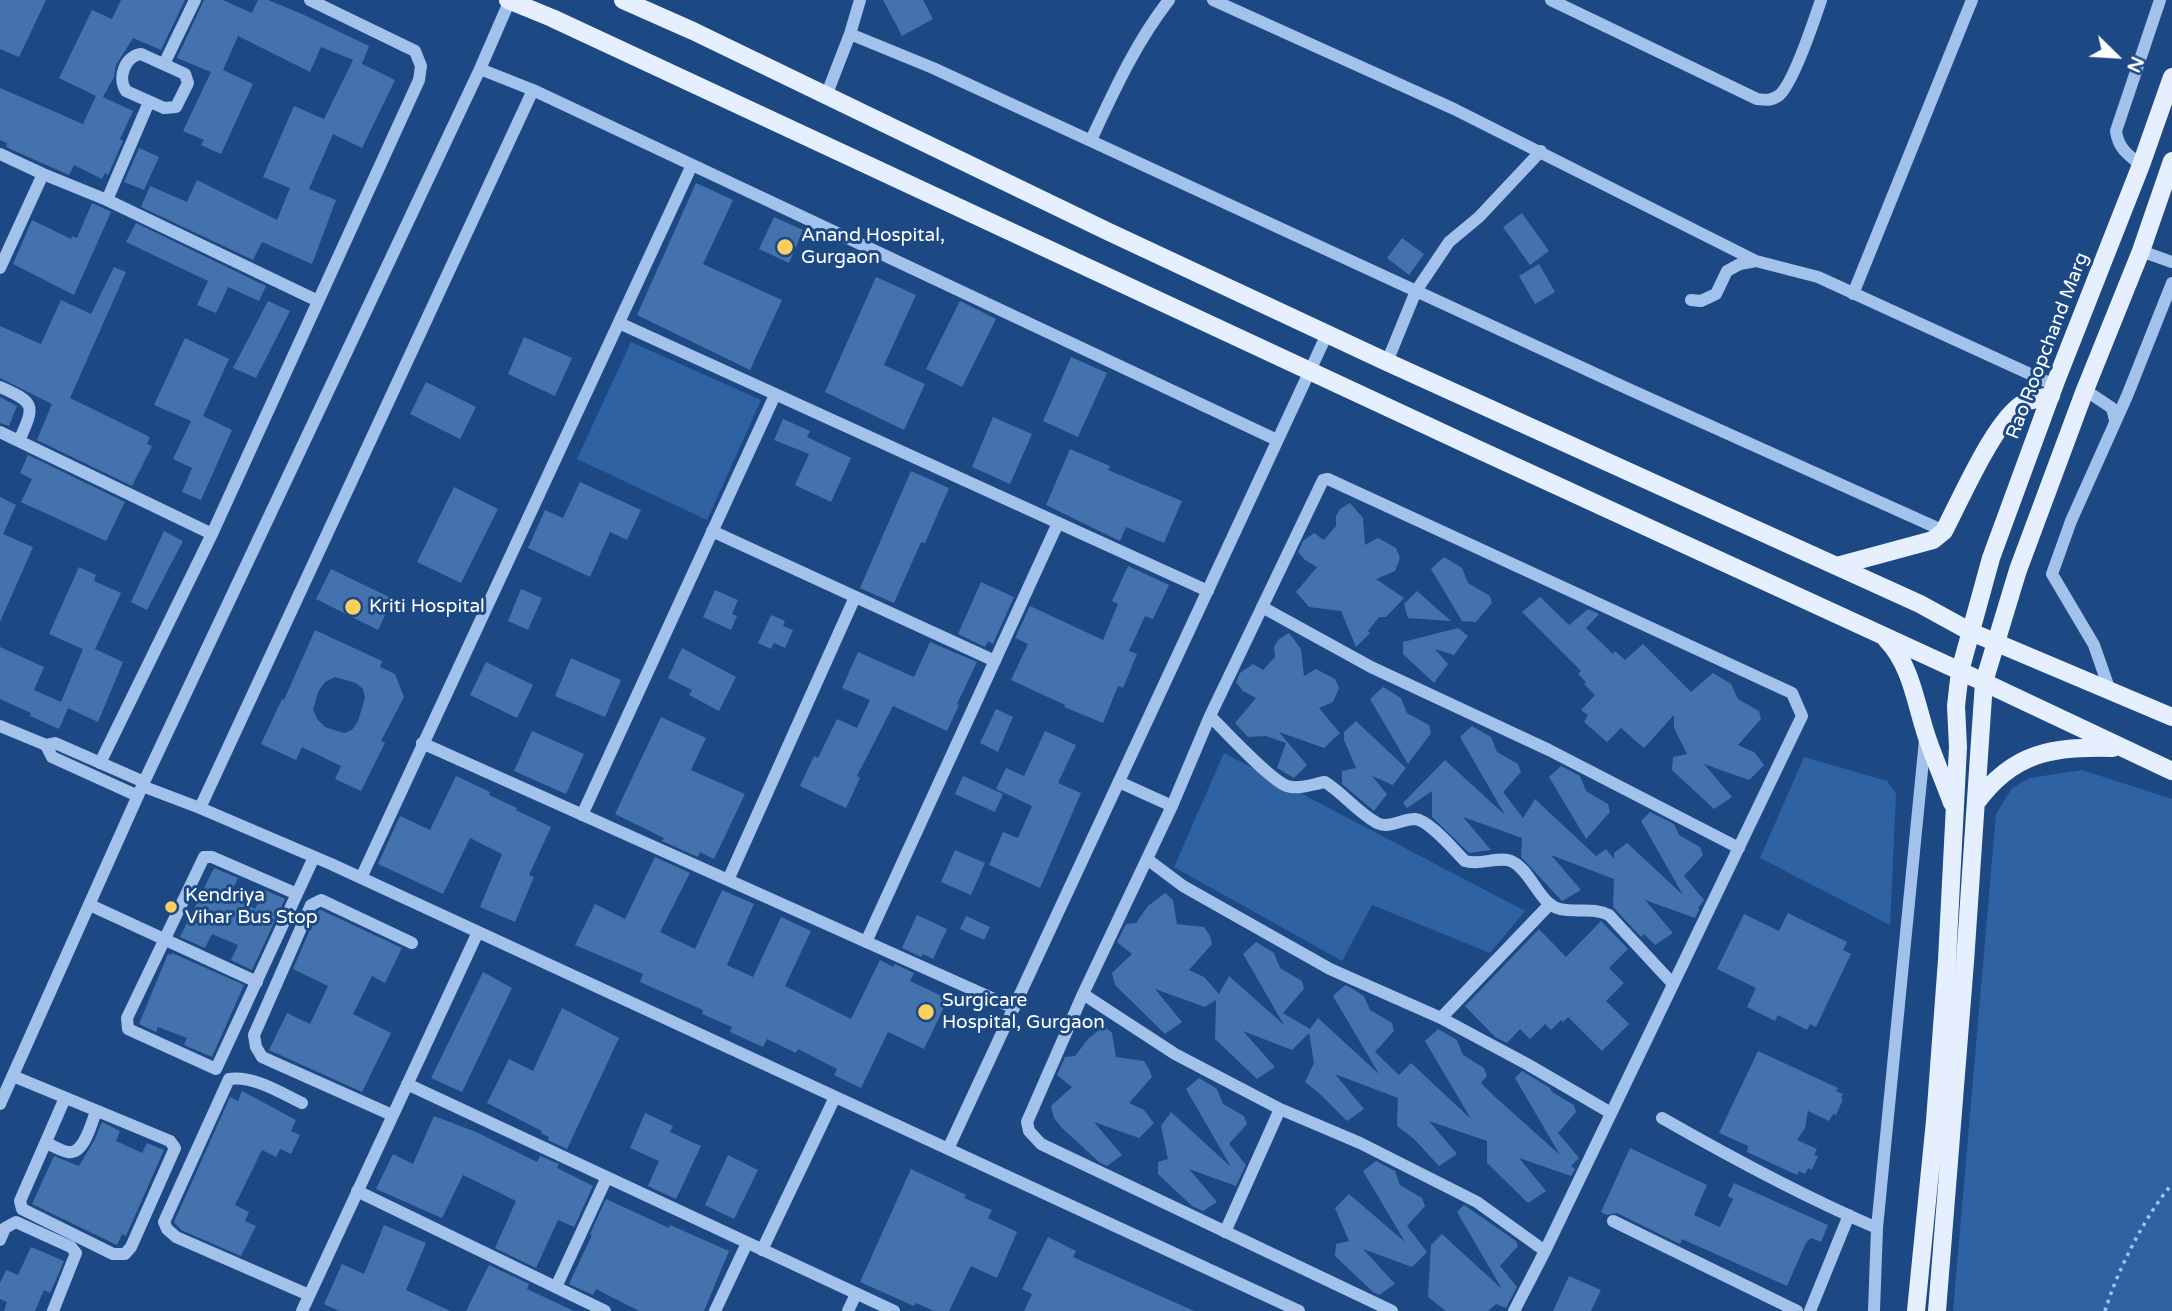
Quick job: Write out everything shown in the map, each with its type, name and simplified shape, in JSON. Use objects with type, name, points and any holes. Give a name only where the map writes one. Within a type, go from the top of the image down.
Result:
[{"type":"main road","points":[[509,0],[2172,771]]},
{"type":"main road","points":[[623,0],[1387,362],[1920,604],[1971,632],[2172,718]]},
{"type":"main road","name":"Rao Roopchand Marg","points":[[1916,1311],[1935,1121],[1955,813],[1958,747],[1956,706],[1960,671],[1991,558],[2172,77]]},
{"type":"main road","points":[[1937,1311],[1984,682],[2018,570],[2085,390],[2141,251],[2172,161]]},
{"type":"main road","points":[[1837,566],[1933,540],[1944,531],[1997,431],[2013,411],[2025,402],[2052,391]]},
{"type":"main road","points":[[1882,635],[1900,655],[1955,813]]},
{"type":"main road","points":[[1976,803],[1990,783],[2008,769],[2041,752],[2066,748],[2120,748]]},
{"type":"street","points":[[164,64],[195,0]]},
{"type":"street","points":[[100,764],[212,534],[414,94],[421,66],[415,51],[310,0]]},
{"type":"street","points":[[0,1104],[141,788],[480,69],[509,0]]},
{"type":"street","points":[[826,96],[860,0]]},
{"type":"street","points":[[1091,139],[1131,58],[1169,0]]},
{"type":"street","points":[[1213,0],[1454,109],[1756,261],[1818,277],[2052,391]]},
{"type":"street","points":[[1551,0],[1757,99],[1769,100],[1781,95],[1790,78],[1814,24],[1821,0]]},
{"type":"street","points":[[1853,294],[1972,0]]},
{"type":"street","points":[[2141,165],[2126,153],[2117,141],[2116,131],[2160,0]]},
{"type":"street","points":[[850,34],[1091,139],[1416,291],[1944,531]]},
{"type":"street","points":[[141,54],[185,74],[188,83],[176,107],[164,108],[149,102],[125,91],[122,86],[122,76],[129,59],[134,55],[141,54]]},
{"type":"street","points":[[480,69],[533,90],[1278,440]]},
{"type":"street","points":[[200,808],[533,90]]},
{"type":"street","points":[[107,200],[149,102]]},
{"type":"street","points":[[1387,362],[1416,291],[1449,242],[1479,217],[1541,151]]},
{"type":"street","points":[[0,154],[107,200],[318,301]]},
{"type":"street","points":[[361,878],[692,165]]},
{"type":"street","points":[[0,268],[43,174]]},
{"type":"street","points":[[2141,251],[2172,262]]},
{"type":"street","points":[[1691,300],[1701,301],[1716,294],[1727,271],[1740,264],[1756,261]]},
{"type":"street","points":[[2110,691],[2094,645],[2052,575],[2071,522],[2172,283]]},
{"type":"street","points":[[619,324],[1208,591]]},
{"type":"street","points":[[948,1149],[1327,334]]},
{"type":"street","points":[[0,387],[25,399],[30,407],[30,417],[19,441]]},
{"type":"street","points":[[2085,390],[2112,408],[2115,420]]},
{"type":"street","points":[[582,815],[775,395]]},
{"type":"street","points":[[0,432],[212,534]]},
{"type":"street","points":[[1392,1311],[1041,1144],[1029,1131],[1027,1122],[1083,994],[1172,806],[1210,716],[1323,480],[1330,479],[1792,693],[1802,716],[1514,1311]]},
{"type":"street","points":[[866,942],[1058,523]]},
{"type":"street","points":[[712,531],[995,661]]},
{"type":"street","points":[[728,880],[855,597]]},
{"type":"street","points":[[1262,607],[1371,667],[1549,750],[1739,848]]},
{"type":"street","points":[[1210,716],[1260,765],[1286,786],[1300,788],[1325,782],[1379,824],[1418,819],[1465,861],[1511,861],[1520,867],[1550,904],[1558,909],[1602,912],[1609,915],[1673,984]]},
{"type":"street","points":[[0,726],[46,746],[52,757],[200,808],[361,878],[1299,1311]]},
{"type":"street","points":[[1874,1311],[1877,1228],[1926,733]]},
{"type":"street","points":[[46,746],[55,743],[100,764],[141,788]]},
{"type":"street","points":[[422,743],[1014,1008]]},
{"type":"street","points":[[1119,782],[1172,806]]},
{"type":"street","points":[[297,894],[212,857],[204,858],[127,1018],[128,1029],[216,1069],[314,858]]},
{"type":"street","points":[[1147,859],[1183,886],[1330,969],[1441,1018],[1611,1113]]},
{"type":"street","points":[[392,1115],[262,1057],[256,1047],[254,1035],[311,905],[321,900],[412,943]]},
{"type":"street","points":[[1441,1018],[1550,904]]},
{"type":"street","points":[[90,905],[257,982]]},
{"type":"street","points":[[305,1310],[309,1295],[478,932]]},
{"type":"street","points":[[1083,994],[1175,1054],[1280,1109],[1360,1143],[1454,1189],[1477,1202],[1545,1251]]},
{"type":"street","points":[[13,1076],[170,1141],[176,1148],[131,1247],[125,1254],[113,1254],[22,1209],[20,1201],[65,1098]]},
{"type":"street","points":[[302,1103],[256,1082],[229,1079],[164,1222],[176,1237],[309,1295]]},
{"type":"street","points":[[407,1084],[894,1311]]},
{"type":"street","points":[[762,1250],[835,1097]]},
{"type":"street","points":[[1225,1233],[1280,1109]]},
{"type":"street","points":[[46,1143],[69,1153],[76,1151],[82,1144],[96,1111]]},
{"type":"street","points":[[1662,1118],[1748,1167],[1877,1228]]},
{"type":"street","points":[[556,1287],[607,1177]]},
{"type":"street","points":[[357,1191],[605,1311]]},
{"type":"street","points":[[1810,1311],[1849,1215]]},
{"type":"street","points":[[1613,1221],[1797,1311]]},
{"type":"street","points":[[0,1240],[5,1228],[16,1222],[71,1247],[76,1253],[53,1311]]},
{"type":"street","points":[[715,1311],[747,1243]]},
{"type":"street","points":[[848,1311],[856,1294]]},
{"type":"path","points":[[2105,1311],[2143,1225],[2172,1184]]},
{"type":"shaded area","points":[[631,342],[761,400],[707,520],[577,459]]},
{"type":"shaded area","points":[[1224,753],[1525,911],[1490,953],[1372,905],[1342,961],[1174,867]]},
{"type":"shaded area","points":[[1804,757],[1887,781],[1896,794],[1890,925],[1760,858]]},
{"type":"shaded area","points":[[2082,770],[2172,799],[2172,1311],[1953,1311],[1996,814],[2012,788],[2030,778]]},
{"type":"building","points":[[0,0],[46,0],[19,57],[0,49]]},
{"type":"building","points":[[121,0],[185,0],[161,50],[133,38],[116,65],[114,77],[103,97],[133,111],[108,175],[105,173],[102,179],[74,165],[69,175],[6,147],[7,143],[0,140],[0,88],[83,124],[96,96],[59,78],[92,10],[112,19]]},
{"type":"building","points":[[204,0],[223,0],[252,13],[258,0],[268,0],[302,14],[369,46],[362,64],[395,80],[362,148],[333,134],[309,189],[336,200],[312,264],[262,242],[253,260],[141,207],[150,186],[187,202],[197,180],[277,220],[290,188],[263,177],[294,106],[324,119],[353,60],[321,47],[310,72],[238,36],[223,70],[253,84],[221,154],[201,145],[204,140],[183,131],[211,72],[177,58]]},
{"type":"building","points":[[883,0],[923,0],[933,19],[902,36]]},
{"type":"building","points":[[139,148],[159,157],[144,190],[124,182]]},
{"type":"building","points":[[696,183],[733,200],[703,264],[782,300],[750,370],[637,315]]},
{"type":"building","points":[[92,203],[111,212],[74,295],[13,264],[32,220],[71,239],[72,236],[77,238]]},
{"type":"building","points":[[1522,213],[1549,251],[1530,265],[1503,227]]},
{"type":"building","points":[[774,217],[803,230],[789,263],[759,249]]},
{"type":"building","points":[[136,223],[266,286],[259,301],[228,287],[216,313],[197,305],[208,281],[126,242]]},
{"type":"building","points":[[1402,238],[1424,254],[1409,275],[1387,258]]},
{"type":"building","points":[[1539,264],[1555,292],[1535,304],[1519,276]]},
{"type":"building","points":[[114,267],[126,272],[70,398],[150,437],[147,444],[152,446],[132,486],[37,440],[52,404],[0,378],[0,326],[41,344],[61,300],[91,314]]},
{"type":"building","points":[[876,277],[916,295],[884,365],[925,384],[904,430],[825,392]]},
{"type":"building","points":[[268,301],[290,311],[256,378],[233,368]]},
{"type":"building","points":[[960,301],[996,319],[962,387],[926,369]]},
{"type":"building","points":[[524,337],[572,358],[555,396],[508,374]]},
{"type":"building","points":[[185,338],[229,359],[203,416],[232,430],[201,500],[182,492],[192,468],[173,459],[191,421],[154,405]]},
{"type":"building","points":[[1071,357],[1107,373],[1078,437],[1043,421]]},
{"type":"building","points":[[426,382],[476,407],[460,439],[410,414]]},
{"type":"building","points":[[0,397],[17,406],[9,426],[0,423]]},
{"type":"building","points":[[993,417],[1032,434],[1010,484],[972,467]]},
{"type":"building","points":[[783,419],[810,431],[807,437],[851,458],[831,502],[795,485],[809,454],[774,440]]},
{"type":"building","points":[[1070,449],[1110,466],[1108,470],[1182,501],[1164,543],[1126,527],[1120,541],[1046,505]]},
{"type":"building","points":[[28,455],[125,502],[106,541],[21,502],[32,479],[20,473]]},
{"type":"building","points":[[911,471],[949,488],[894,603],[860,588]]},
{"type":"building","points":[[580,482],[641,510],[627,540],[610,532],[590,577],[528,548],[545,510],[563,518]]},
{"type":"building","points":[[454,487],[498,509],[461,583],[417,562]]},
{"type":"building","points":[[0,497],[16,505],[3,534],[33,547],[0,622]]},
{"type":"building","points":[[1350,503],[1363,518],[1365,545],[1378,538],[1396,548],[1400,558],[1395,571],[1376,579],[1404,598],[1386,617],[1379,617],[1368,631],[1370,633],[1356,647],[1341,611],[1309,607],[1296,592],[1317,567],[1298,552],[1303,541],[1314,533],[1324,540],[1336,526],[1336,516],[1340,509]]},
{"type":"building","points":[[164,531],[183,541],[147,610],[131,602]]},
{"type":"building","points":[[1444,557],[1462,568],[1468,583],[1490,596],[1492,603],[1476,622],[1462,621],[1431,569]]},
{"type":"building","points":[[1128,566],[1169,585],[1153,619],[1145,616],[1129,651],[1137,654],[1123,688],[1118,686],[1103,723],[1011,680],[1028,644],[1015,638],[1030,606],[1103,640],[1118,604],[1112,601]]},
{"type":"building","points":[[79,567],[96,575],[94,581],[121,593],[95,649],[123,662],[98,722],[68,708],[59,729],[0,699],[0,647],[44,667],[34,690],[61,702],[83,649],[49,634]]},
{"type":"building","points":[[331,569],[393,599],[378,630],[316,599]]},
{"type":"building","points":[[981,582],[1014,597],[993,644],[988,641],[985,647],[958,634]]},
{"type":"building","points":[[521,589],[542,598],[528,630],[508,621]]},
{"type":"building","points":[[715,590],[738,600],[732,614],[737,616],[731,630],[703,617]]},
{"type":"building","points":[[1417,591],[1451,621],[1408,618],[1404,604]]},
{"type":"building","points":[[1540,597],[1569,625],[1588,609],[1599,614],[1586,628],[1613,654],[1615,651],[1625,660],[1643,644],[1691,692],[1713,673],[1731,684],[1738,699],[1759,711],[1761,719],[1738,745],[1754,752],[1764,765],[1749,780],[1704,764],[1732,797],[1714,809],[1672,770],[1673,757],[1687,754],[1674,728],[1674,715],[1644,748],[1621,728],[1607,742],[1584,722],[1588,715],[1581,710],[1595,695],[1578,674],[1581,671],[1522,612]]},
{"type":"building","points":[[771,615],[785,621],[783,626],[793,630],[785,648],[774,643],[771,649],[758,643]]},
{"type":"building","points":[[1458,628],[1468,636],[1454,655],[1435,649],[1448,664],[1434,683],[1403,654],[1403,642]]},
{"type":"building","points":[[315,630],[382,661],[380,667],[395,674],[404,697],[381,741],[385,743],[361,791],[335,779],[341,766],[302,747],[296,760],[261,744],[282,699],[284,700]],"holes":[[[335,677],[356,683],[363,689],[365,698],[358,721],[352,730],[344,733],[325,727],[313,710],[318,692],[325,682]]]},
{"type":"building","points":[[1289,633],[1301,649],[1304,676],[1316,669],[1335,679],[1339,688],[1333,702],[1319,708],[1340,733],[1324,748],[1279,732],[1307,765],[1294,778],[1277,768],[1286,743],[1266,736],[1248,737],[1235,723],[1256,698],[1243,691],[1236,682],[1240,673],[1253,664],[1263,670],[1275,657],[1274,647],[1278,640]]},
{"type":"building","points":[[930,642],[977,662],[947,731],[893,706],[857,776],[860,778],[846,808],[800,786],[814,756],[818,758],[837,719],[857,728],[870,700],[842,688],[858,652],[914,677]]},
{"type":"building","points":[[682,648],[736,677],[719,711],[689,695],[692,690],[668,678]]},
{"type":"building","points":[[571,658],[621,680],[605,717],[555,696]]},
{"type":"building","points":[[486,662],[533,685],[517,718],[470,695]]},
{"type":"building","points":[[1383,687],[1401,698],[1407,713],[1429,725],[1431,733],[1408,764],[1370,699]]},
{"type":"building","points":[[996,709],[1013,717],[998,752],[980,743]]},
{"type":"building","points":[[661,717],[706,738],[691,770],[745,794],[714,859],[700,852],[698,857],[662,841],[664,838],[615,814]]},
{"type":"building","points":[[1356,721],[1406,768],[1393,785],[1372,776],[1387,794],[1374,811],[1342,784],[1342,771],[1356,768],[1344,740],[1344,732]]},
{"type":"building","points":[[1472,726],[1491,737],[1497,752],[1518,764],[1521,772],[1503,792],[1523,818],[1535,799],[1596,856],[1606,849],[1614,859],[1614,853],[1627,843],[1683,895],[1641,821],[1650,812],[1674,824],[1679,835],[1700,847],[1703,855],[1684,876],[1704,900],[1695,918],[1645,900],[1673,933],[1655,945],[1644,934],[1641,937],[1613,907],[1614,879],[1551,855],[1581,890],[1562,901],[1521,857],[1522,838],[1463,817],[1491,850],[1469,853],[1432,817],[1432,791],[1407,808],[1403,803],[1445,760],[1505,815],[1460,737]]},
{"type":"building","points":[[532,731],[584,754],[566,794],[514,771]]},
{"type":"building","points":[[1045,731],[1076,745],[1058,783],[1081,793],[1040,888],[989,865],[1003,832],[1018,838],[1032,806],[996,789],[1006,768],[1024,776]]},
{"type":"building","points":[[1561,766],[1580,776],[1586,791],[1608,804],[1610,812],[1586,839],[1549,777]]},
{"type":"building","points":[[456,776],[551,827],[529,875],[534,877],[515,922],[480,907],[502,854],[470,838],[443,894],[378,864],[400,816],[430,830]]},
{"type":"building","points":[[963,776],[1003,794],[995,812],[955,794]]},
{"type":"building","points":[[955,850],[985,863],[971,895],[941,882]]},
{"type":"building","points":[[655,857],[690,873],[660,932],[695,949],[722,890],[754,904],[727,965],[753,977],[781,917],[811,931],[785,986],[851,1019],[880,960],[893,967],[895,964],[914,973],[910,981],[948,999],[924,1049],[888,1032],[861,1088],[834,1075],[837,1069],[798,1049],[796,1053],[767,1039],[763,1047],[730,1032],[732,1027],[702,1014],[703,1010],[640,982],[643,974],[575,945],[595,904],[625,919]]},
{"type":"building","points":[[214,868],[238,878],[230,895],[255,909],[265,890],[285,899],[252,970],[231,960],[238,945],[212,934],[205,948],[180,937]]},
{"type":"building","points":[[1165,893],[1173,900],[1177,924],[1204,927],[1210,936],[1212,944],[1189,970],[1204,977],[1219,994],[1229,976],[1284,1025],[1243,954],[1256,942],[1274,953],[1280,968],[1302,981],[1304,989],[1283,1013],[1310,1029],[1318,1018],[1379,1074],[1333,996],[1345,985],[1351,988],[1364,996],[1370,1010],[1392,1023],[1394,1031],[1375,1052],[1399,1075],[1411,1063],[1471,1119],[1425,1041],[1438,1029],[1457,1040],[1463,1055],[1484,1068],[1487,1076],[1481,1083],[1560,1155],[1515,1078],[1522,1071],[1550,1088],[1552,1092],[1574,1105],[1576,1112],[1558,1133],[1579,1158],[1571,1166],[1575,1169],[1571,1176],[1519,1158],[1546,1191],[1528,1203],[1487,1163],[1487,1141],[1429,1121],[1457,1154],[1439,1166],[1414,1139],[1397,1126],[1398,1098],[1335,1074],[1364,1109],[1347,1121],[1305,1082],[1314,1063],[1309,1033],[1292,1050],[1243,1031],[1275,1067],[1257,1079],[1215,1039],[1216,1000],[1205,1007],[1155,989],[1182,1022],[1165,1034],[1115,985],[1112,973],[1132,954],[1117,942],[1126,924],[1136,923],[1148,906]]},
{"type":"building","points":[[321,910],[402,948],[385,983],[372,976],[353,1014],[391,1033],[362,1092],[269,1050],[287,1013],[310,1024],[328,986],[293,969],[318,911]]},
{"type":"building","points":[[1788,913],[1847,942],[1843,950],[1851,954],[1816,1027],[1810,1024],[1807,1030],[1778,1015],[1775,1021],[1747,1007],[1756,988],[1717,969],[1744,914],[1779,931]]},
{"type":"building","points":[[917,915],[947,929],[933,959],[923,954],[921,957],[902,948]]},
{"type":"building","points":[[966,916],[990,927],[984,940],[960,929]]},
{"type":"building","points":[[1601,921],[1628,949],[1609,968],[1624,983],[1606,1001],[1629,1024],[1602,1051],[1568,1017],[1551,1030],[1545,1024],[1530,1039],[1520,1029],[1507,1043],[1495,1037],[1465,1006],[1539,929],[1566,957]]},
{"type":"building","points":[[172,953],[244,985],[212,1057],[184,1045],[187,1038],[158,1027],[156,1032],[139,1024],[168,954]]},
{"type":"building","points":[[483,972],[512,988],[462,1092],[431,1078]]},
{"type":"building","points":[[562,1008],[619,1038],[567,1149],[548,1140],[549,1137],[541,1133],[542,1131],[487,1103],[509,1059],[533,1071]]},
{"type":"building","points":[[1104,1026],[1112,1033],[1116,1057],[1144,1061],[1149,1069],[1152,1077],[1129,1103],[1144,1110],[1154,1123],[1139,1138],[1094,1122],[1122,1155],[1107,1166],[1099,1162],[1062,1128],[1054,1118],[1051,1106],[1072,1087],[1057,1075],[1065,1057],[1075,1056],[1088,1039]]},
{"type":"building","points":[[1758,1051],[1838,1088],[1836,1091],[1843,1094],[1836,1115],[1833,1114],[1829,1121],[1808,1111],[1805,1128],[1797,1140],[1817,1149],[1814,1155],[1818,1156],[1812,1170],[1808,1168],[1805,1174],[1799,1171],[1797,1175],[1747,1152],[1748,1146],[1719,1133]]},
{"type":"building","points":[[1199,1078],[1217,1089],[1223,1104],[1244,1116],[1247,1124],[1229,1144],[1246,1165],[1236,1186],[1189,1169],[1217,1202],[1203,1211],[1192,1206],[1158,1174],[1158,1162],[1168,1159],[1161,1126],[1171,1112],[1231,1167],[1186,1089]]},
{"type":"building","points":[[242,1091],[296,1120],[291,1131],[300,1135],[291,1154],[280,1149],[276,1157],[262,1150],[235,1205],[249,1212],[245,1221],[256,1226],[241,1256],[181,1230],[174,1222],[230,1097],[238,1101]]},
{"type":"building","points":[[645,1113],[673,1126],[670,1132],[701,1146],[676,1199],[648,1186],[659,1161],[630,1148]]},
{"type":"building","points":[[434,1116],[476,1132],[537,1162],[540,1156],[559,1164],[557,1168],[593,1186],[574,1227],[558,1220],[536,1268],[495,1248],[516,1201],[498,1192],[463,1175],[442,1218],[376,1189],[393,1154],[413,1164]]},
{"type":"building","points":[[102,1122],[120,1131],[116,1141],[142,1153],[147,1143],[164,1150],[126,1236],[122,1234],[117,1245],[32,1204],[54,1156],[79,1166]]},
{"type":"building","points":[[1630,1148],[1707,1185],[1694,1215],[1720,1227],[1733,1199],[1728,1196],[1734,1183],[1828,1225],[1821,1242],[1811,1238],[1806,1243],[1787,1286],[1682,1239],[1680,1244],[1617,1213],[1607,1215],[1601,1212]]},
{"type":"building","points":[[728,1155],[758,1170],[734,1219],[705,1205]]},
{"type":"building","points":[[1376,1161],[1395,1171],[1400,1185],[1422,1198],[1425,1206],[1407,1226],[1427,1252],[1412,1267],[1363,1249],[1395,1284],[1379,1295],[1335,1256],[1336,1244],[1349,1241],[1335,1208],[1349,1194],[1405,1242],[1363,1171]]},
{"type":"building","points":[[911,1169],[992,1210],[988,1218],[1017,1232],[997,1278],[971,1266],[949,1311],[934,1311],[916,1303],[914,1306],[860,1282]]},
{"type":"building","points":[[606,1199],[669,1228],[670,1225],[729,1251],[704,1311],[639,1311],[596,1289],[593,1295],[569,1284]]},
{"type":"building","points":[[1464,1205],[1516,1241],[1518,1246],[1500,1266],[1517,1287],[1506,1308],[1496,1304],[1488,1311],[1446,1311],[1428,1297],[1431,1245],[1442,1234],[1502,1289],[1457,1212]]},
{"type":"building","points":[[384,1225],[426,1243],[406,1290],[450,1311],[339,1311],[324,1304],[342,1264],[364,1274]]},
{"type":"building","points":[[1048,1237],[1076,1251],[1073,1257],[1194,1311],[1024,1311],[1032,1294],[1022,1289]]},
{"type":"building","points":[[31,1247],[64,1261],[50,1293],[44,1290],[35,1311],[4,1311],[7,1302],[0,1299],[0,1283],[6,1270],[18,1275]]},
{"type":"building","points":[[489,1265],[529,1284],[527,1289],[574,1311],[466,1311]]},
{"type":"building","points":[[1569,1276],[1601,1290],[1591,1311],[1553,1311]]},
{"type":"place","name":"Anand Hospital, Gurgaon","points":[[785,247]]},
{"type":"place","name":"Kriti Hospital","points":[[353,607]]},
{"type":"place","name":"Kendriya Vihar Bus Stop","points":[[171,907]]},
{"type":"place","name":"Surgicare Hospital, Gurgaon","points":[[926,1012]]}]
